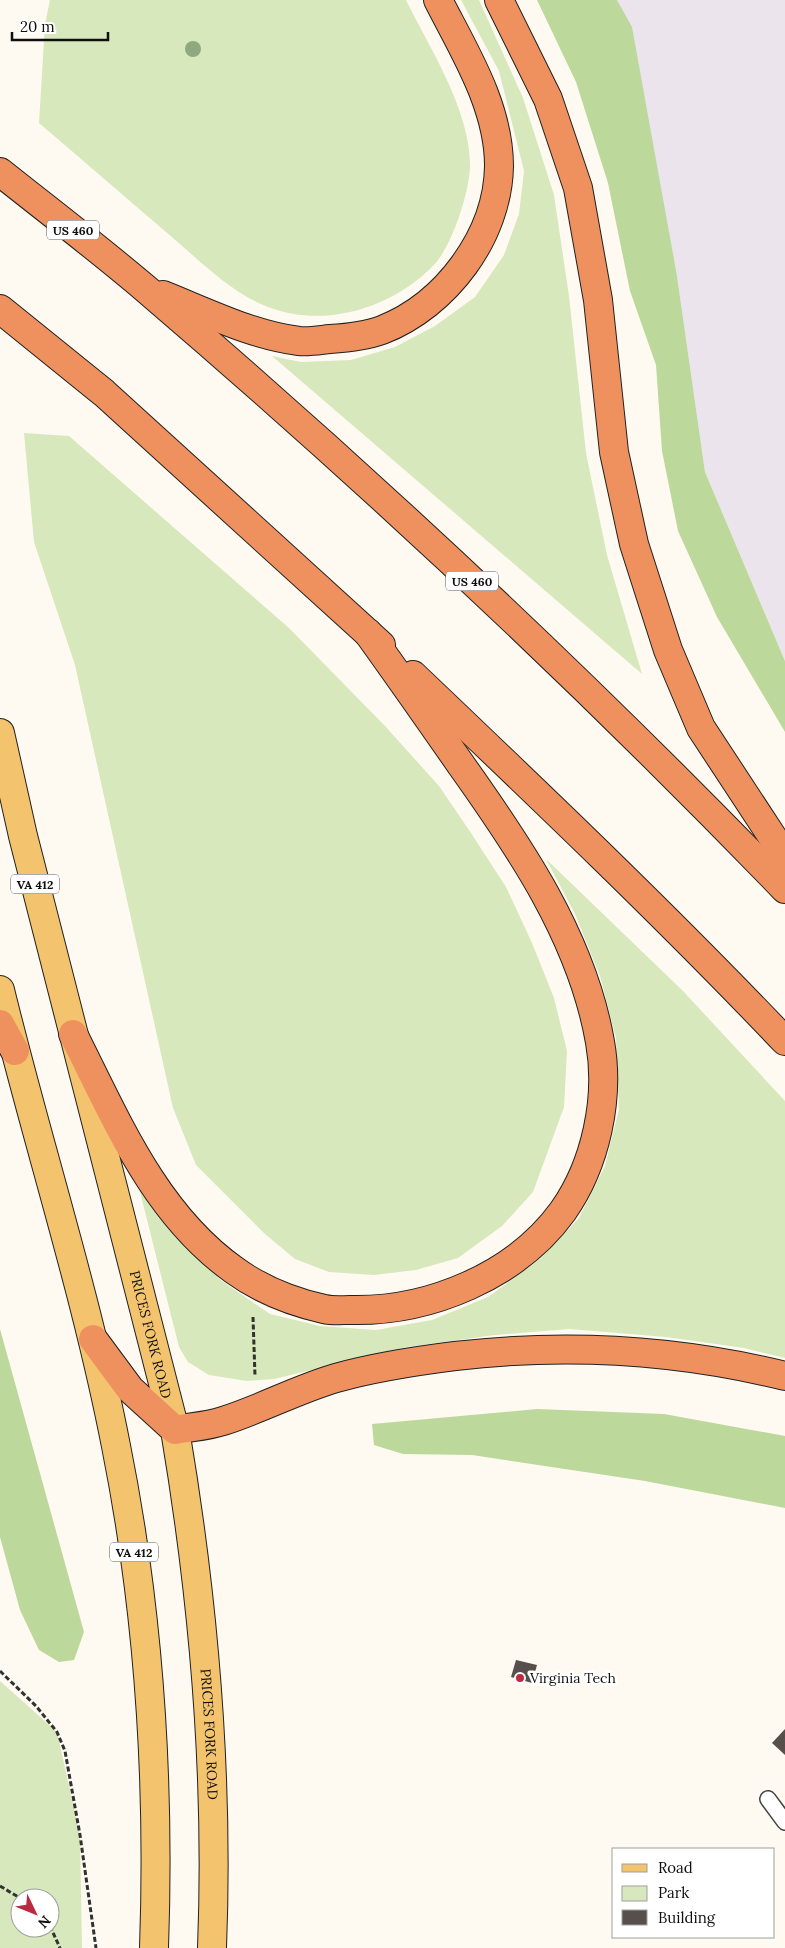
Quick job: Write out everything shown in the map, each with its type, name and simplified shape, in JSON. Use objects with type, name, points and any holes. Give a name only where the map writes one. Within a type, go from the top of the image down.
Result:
[{"type":"highway","points":[[145,288],[258,333],[302,341],[343,338],[381,330],[418,311],[452,281],[478,244],[492,205],[499,166],[495,131],[480,83],[438,0]]},
{"type":"highway","points":[[499,0],[548,98],[578,188],[598,300],[614,452],[634,544],[668,650],[701,728],[785,856]]},
{"type":"highway","name":"US 460","points":[[0,172],[145,288],[367,485],[498,606],[785,889]]},
{"type":"highway","points":[[0,309],[104,393],[368,633],[569,822],[785,1041]]},
{"type":"highway","points":[[73,1034],[132,1150],[163,1200],[196,1238],[235,1271],[278,1295],[327,1310],[379,1311],[429,1301],[479,1281],[529,1248],[563,1211],[588,1164],[603,1112],[601,1044],[586,985],[561,924],[496,812],[368,633]]},
{"type":"highway","points":[[0,1024],[15,1051]]},
{"type":"highway","points":[[93,1339],[130,1389],[175,1430],[222,1421],[336,1378],[411,1362],[500,1351],[568,1348],[665,1353],[743,1365],[785,1376]]},
{"type":"main road","name":"PRICES FORK ROAD","points":[[0,733],[23,836],[175,1430],[191,1524],[205,1640],[213,1787],[214,1894],[212,1948]]},
{"type":"main road","name":"VA 412","points":[[0,990],[93,1339],[116,1446],[132,1543],[146,1650],[154,1768],[154,1948]]},
{"type":"lane","points":[[768,1799],[785,1822]]},
{"type":"path","points":[[253,1307],[255,1381]]},
{"type":"path","points":[[0,1671],[36,1706],[52,1725],[65,1751],[80,1835],[96,1948]]},
{"type":"shaded area","points":[[617,0],[785,0],[785,661],[705,472],[677,276]]},
{"type":"green space","points":[[50,0],[406,0],[457,102],[469,146],[469,178],[463,205],[453,233],[440,257],[416,281],[398,293],[378,303],[335,315],[312,316],[290,313],[268,307],[242,294],[206,267],[39,123],[45,24]]},
{"type":"green space","points":[[461,0],[479,0],[523,98],[554,195],[569,296],[586,453],[607,555],[642,674],[272,356],[301,362],[351,360],[395,347],[435,326],[475,297],[504,255],[519,214],[524,171],[499,71]]},
{"type":"green space","points":[[537,0],[617,0],[632,27],[677,276],[705,472],[785,661],[785,732],[717,617],[678,531],[662,451],[656,365],[630,291],[608,183],[576,82]]},
{"type":"green space","points":[[24,433],[69,436],[289,628],[385,726],[439,786],[506,887],[532,943],[554,998],[567,1051],[564,1107],[533,1192],[502,1226],[458,1258],[416,1270],[374,1275],[329,1272],[295,1259],[265,1234],[196,1165],[173,1108],[75,665],[34,542]]},
{"type":"green space","points":[[546,859],[683,991],[785,1101],[785,1358],[744,1348],[666,1337],[569,1329],[495,1335],[407,1347],[274,1379],[247,1381],[209,1375],[188,1362],[179,1347],[135,1172],[191,1251],[222,1281],[270,1314],[320,1326],[376,1330],[432,1320],[488,1297],[540,1259],[579,1218],[605,1166],[619,1109],[616,1038],[600,976],[575,914]]},
{"type":"green space","points":[[0,1329],[84,1632],[74,1660],[59,1662],[39,1650],[20,1610],[0,1537]]},
{"type":"green space","points":[[537,1409],[664,1414],[785,1436],[785,1508],[645,1481],[472,1455],[403,1454],[374,1445],[372,1424]]},
{"type":"green space","points":[[0,1681],[57,1732],[80,1835],[82,1948],[0,1948]]},
{"type":"building","points":[[516,1660],[537,1665],[532,1683],[511,1677]]},
{"type":"building","points":[[785,1729],[785,1755],[772,1743]]},
{"type":"place","name":"Virginia Tech","points":[[520,1678]]}]
